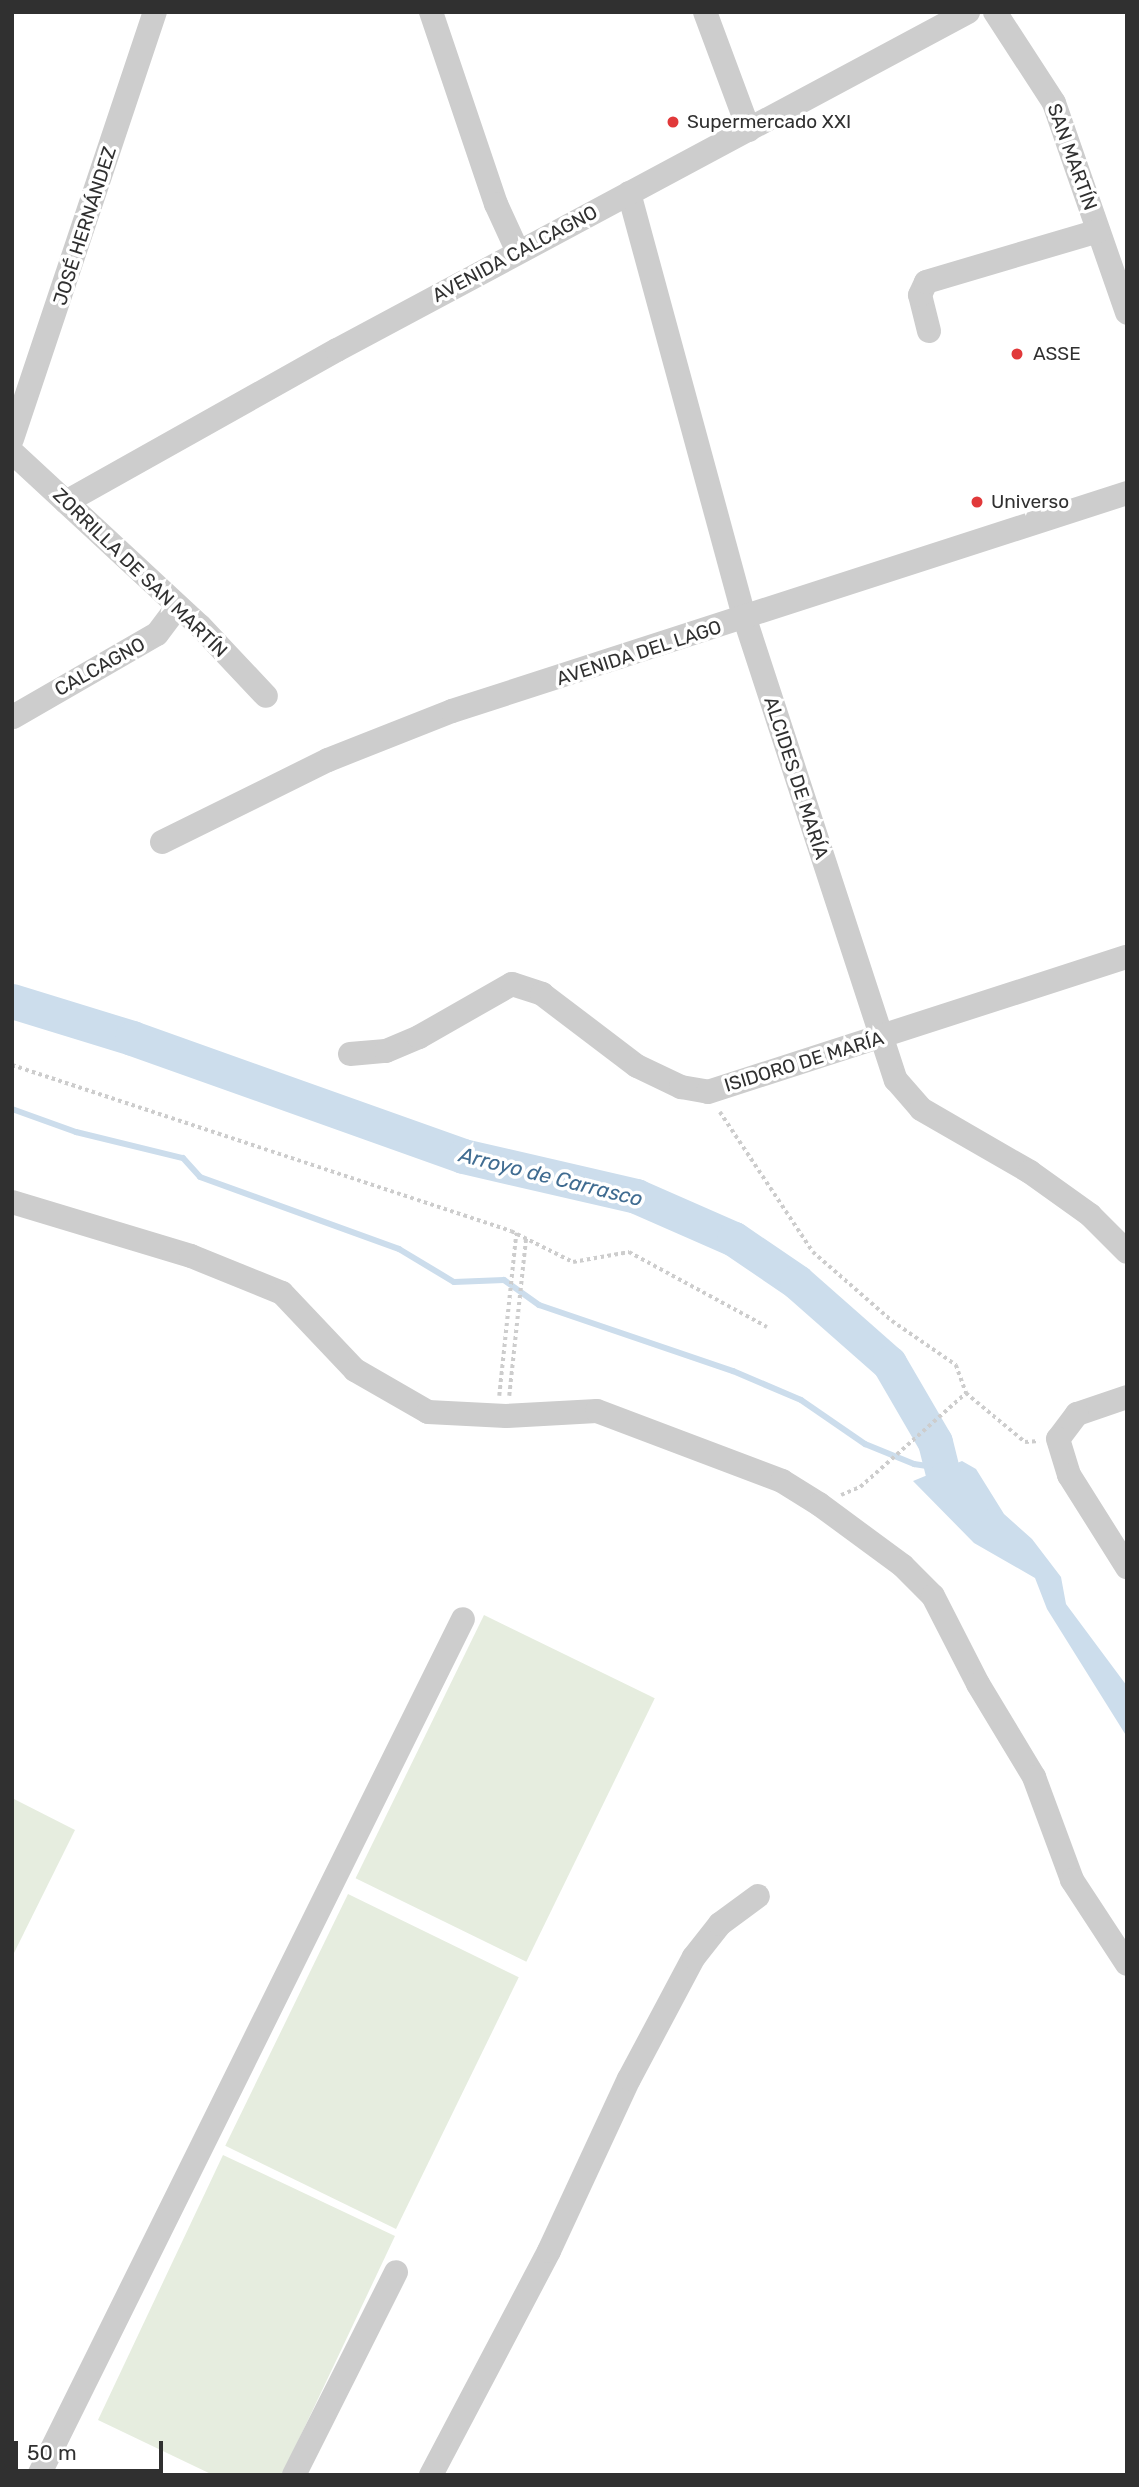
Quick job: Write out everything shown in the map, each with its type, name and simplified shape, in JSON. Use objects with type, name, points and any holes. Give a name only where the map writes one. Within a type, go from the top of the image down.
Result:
[{"type":"street","name":"JOSÉ HERNÁNDEZ","points":[[12,439],[155,12]]},
{"type":"street","points":[[431,12],[496,204],[518,252]]},
{"type":"street","points":[[705,12],[749,130]]},
{"type":"street","name":"AVENIDA CALCAGNO","points":[[66,502],[518,252],[968,12]]},
{"type":"street","name":"SAN MARTÍN","points":[[995,12],[1054,103],[1127,313]]},
{"type":"street","name":"ALCIDES DE MARÍA","points":[[629,193],[745,620],[880,1038],[896,1080],[921,1109],[1030,1172],[1090,1215],[1127,1252]]},
{"type":"street","points":[[929,331],[920,295],[926,282],[1098,231]]},
{"type":"street","name":"ZORRILLA DE SAN MARTÍN","points":[[12,452],[177,607],[266,696]]},
{"type":"street","name":"AVENIDA DEL LAGO","points":[[162,842],[328,760],[452,711],[745,620],[1127,493]]},
{"type":"street","name":"CALCAGNO","points":[[13,717],[157,634],[177,607]]},
{"type":"street","name":"ISIDORO DE MARÍA","points":[[350,1054],[386,1051],[419,1037],[512,984],[542,994],[637,1066],[681,1087],[708,1092],[1127,957]]},
{"type":"street","points":[[12,1202],[191,1256],[282,1293],[355,1370],[428,1412],[501,1416],[597,1411],[782,1481],[903,1566],[933,1596],[978,1684],[1034,1777],[1072,1880],[1127,1964]]},
{"type":"street","points":[[1127,1397],[1077,1414],[1058,1439],[1069,1475],[1127,1567]]},
{"type":"street","points":[[39,2475],[463,1619]]},
{"type":"street","points":[[431,2475],[694,1958],[720,1924],[758,1896]]},
{"type":"street","points":[[294,2475],[396,2272]]},
{"type":"path","points":[[12,1065],[516,1233],[573,1262],[629,1252],[767,1326]]},
{"type":"path","points":[[708,1092],[813,1252],[892,1321],[956,1365],[966,1393],[1025,1442],[1058,1439]]},
{"type":"path","points":[[501,1416],[502,1363],[516,1233]]},
{"type":"path","points":[[501,1416],[512,1364],[526,1237]]},
{"type":"path","points":[[860,1487],[966,1393]]},
{"type":"shaded area","points":[[484,1615],[655,1698],[526,1962],[356,1878]]},
{"type":"shaded area","points":[[12,1798],[75,1830],[12,1957]]},
{"type":"shaded area","points":[[348,1894],[519,1977],[396,2229],[225,2146]]},
{"type":"shaded area","points":[[223,2155],[395,2236],[282,2475],[213,2475],[98,2420]]},
{"type":"water","points":[[962,1461],[976,1469],[1004,1514],[1032,1539],[1061,1577],[1066,1604],[1127,1686],[1127,1737],[1047,1609],[1035,1578],[974,1543],[913,1481]]},
{"type":"waterway","name":"Arroyo de Carrasco","points":[[12,1001],[132,1038],[463,1156],[636,1196],[734,1239],[797,1282],[889,1363],[935,1442],[944,1479],[969,1507]]},
{"type":"waterway","points":[[12,1109],[76,1132],[183,1158],[200,1177],[399,1249],[454,1282],[504,1280],[539,1305],[733,1371],[801,1400],[865,1444],[914,1464],[940,1468]]},
{"type":"place","name":"Supermercado XXI","points":[[673,122]]},
{"type":"place","name":"ASSE","points":[[1017,354]]},
{"type":"place","name":"Universo","points":[[977,502]]}]
